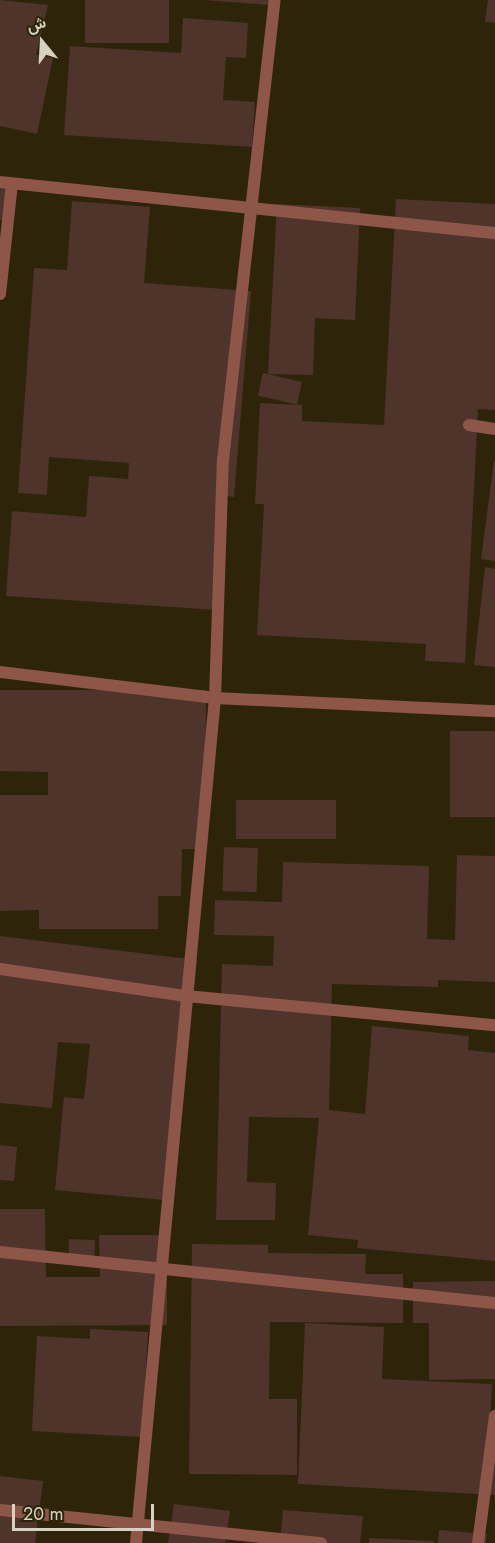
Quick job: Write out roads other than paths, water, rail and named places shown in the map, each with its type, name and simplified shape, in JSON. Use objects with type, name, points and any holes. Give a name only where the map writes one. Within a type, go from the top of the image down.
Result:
[{"type":"street","points":[[136,1543],[215,698],[223,460],[275,0]]},
{"type":"street","points":[[0,294],[6,183],[495,233]]},
{"type":"street","points":[[469,425],[495,429]]},
{"type":"street","points":[[0,672],[215,698],[495,711]]},
{"type":"street","points":[[0,969],[186,996],[495,1025]]},
{"type":"street","points":[[0,1252],[495,1303]]},
{"type":"street","points":[[478,1543],[495,1416]]},
{"type":"street","points":[[0,1510],[321,1543]]}]
